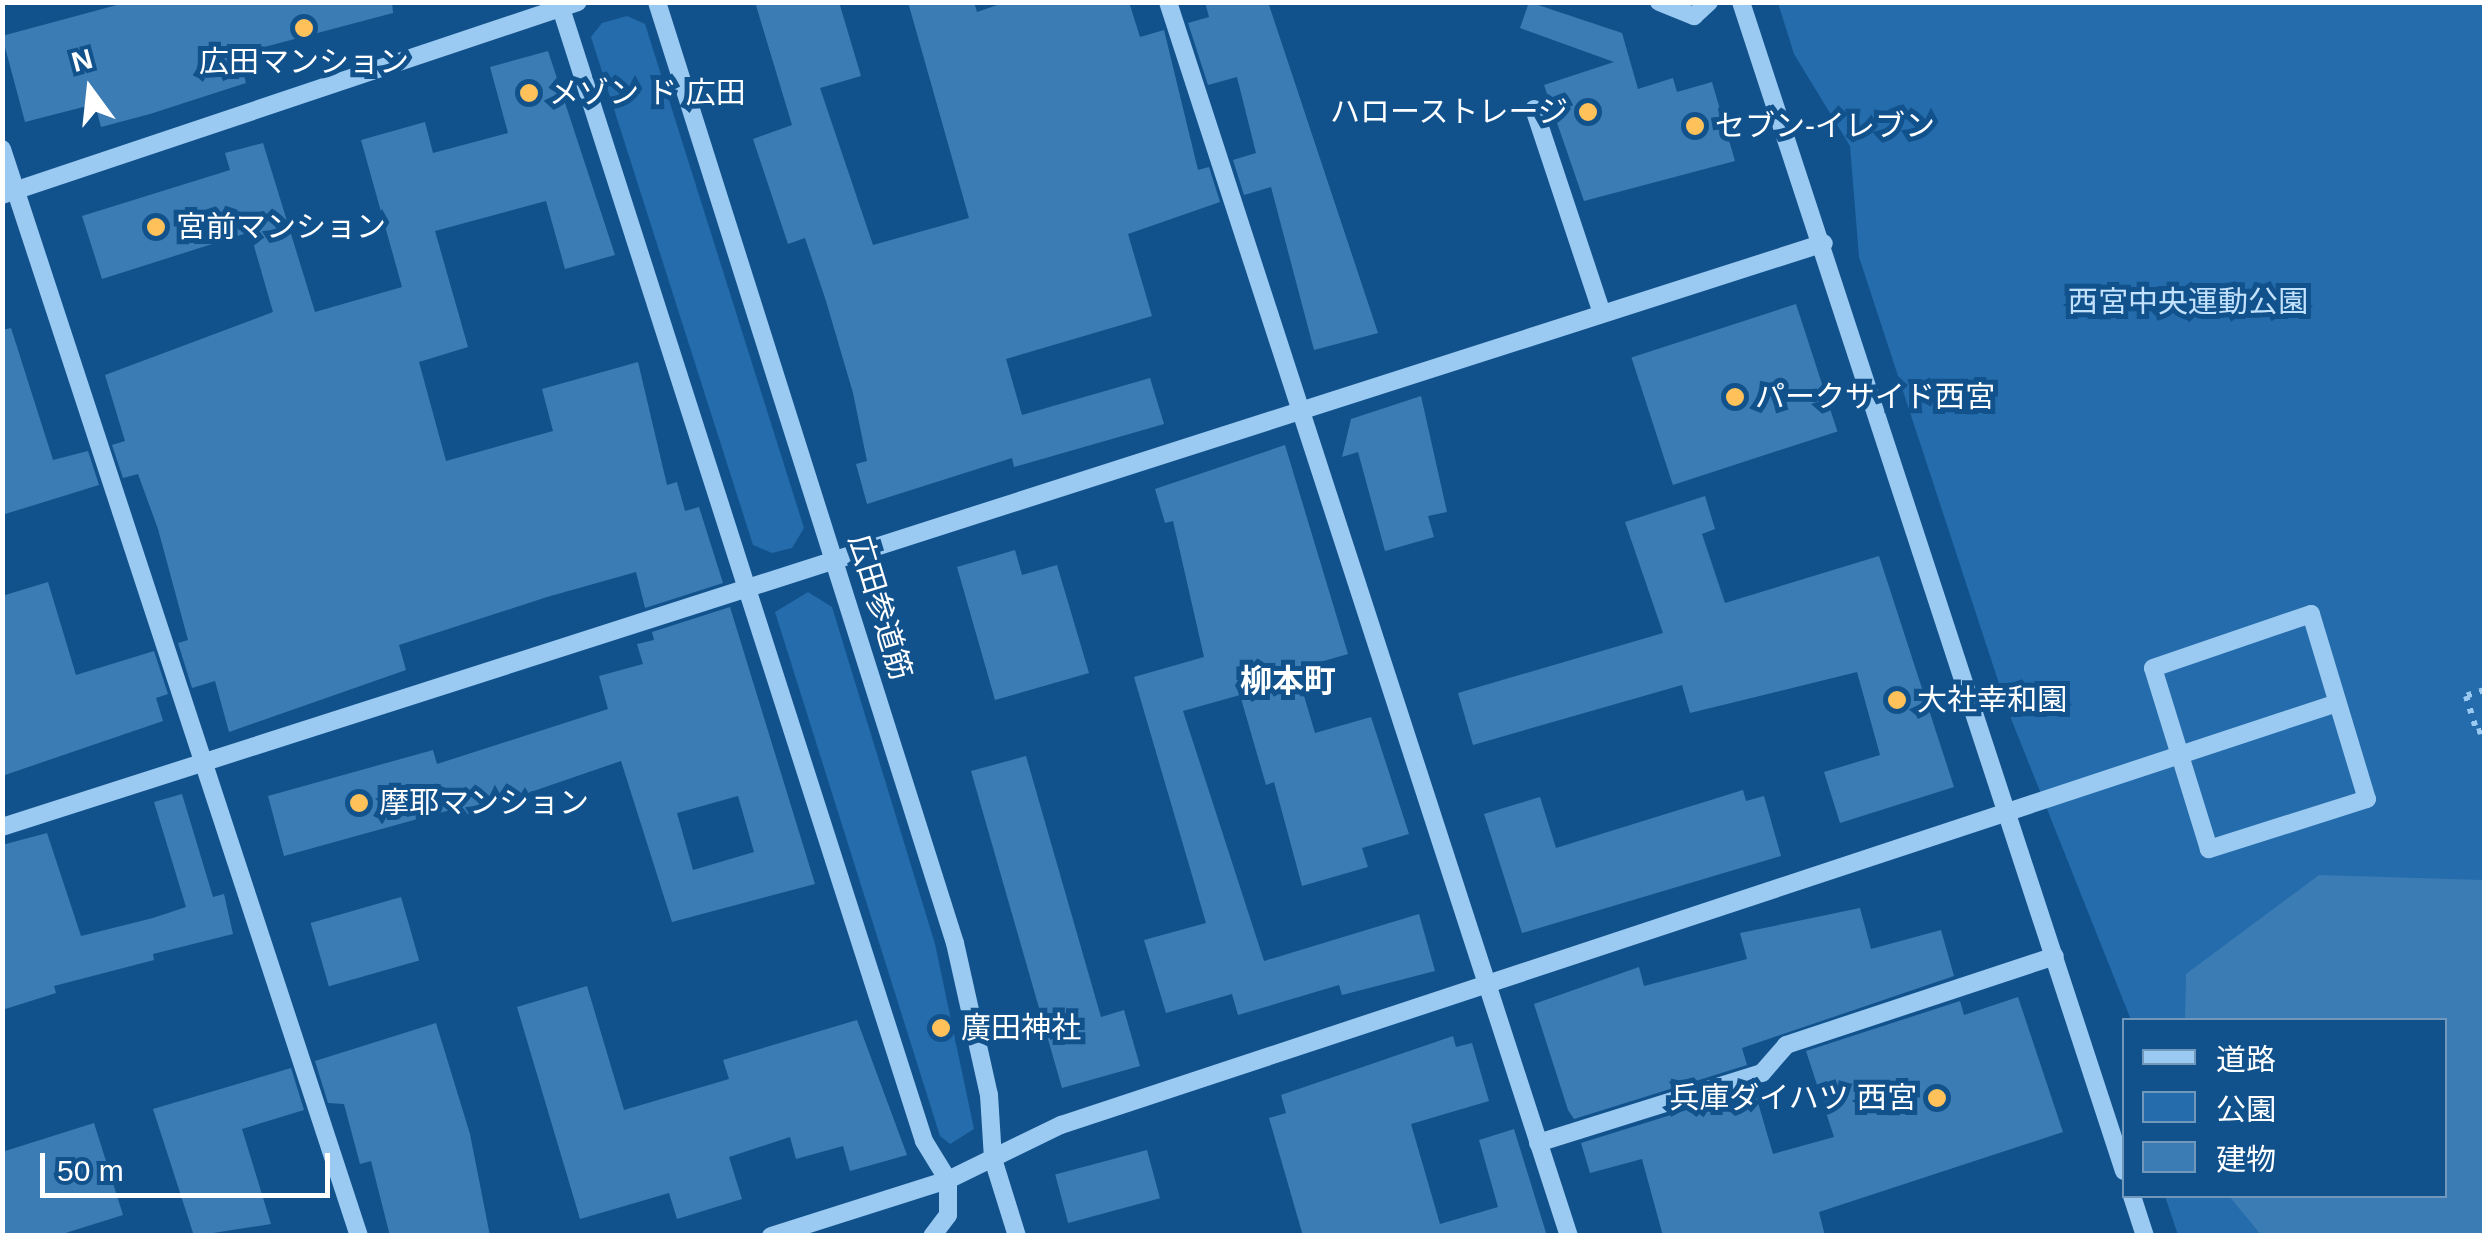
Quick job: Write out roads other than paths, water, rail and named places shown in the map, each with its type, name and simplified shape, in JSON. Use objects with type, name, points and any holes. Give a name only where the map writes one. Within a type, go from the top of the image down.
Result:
[{"type":"street","name":"広田参道筋","points":[[657,2],[838,560],[955,943],[989,1095],[993,1159],[1017,1236]]},
{"type":"street","points":[[1168,2],[1302,409],[1484,985],[1569,1236]]},
{"type":"street","points":[[1660,2],[1694,16],[1708,2]]},
{"type":"street","points":[[1740,2],[1824,243],[2122,1165]]},
{"type":"street","points":[[9,193],[566,4],[924,1140],[948,1180],[948,1214],[932,1236]]},
{"type":"street","points":[[1534,109],[1602,313]]},
{"type":"street","points":[[2,149],[9,193],[207,761],[358,1236]]},
{"type":"street","points":[[2,827],[1824,243]]},
{"type":"street","points":[[2311,614],[2334,704],[2367,799],[2208,849],[2176,756],[2153,668],[2311,614]]},
{"type":"street","points":[[771,1236],[948,1180],[1060,1125],[2334,704]]},
{"type":"street","points":[[1538,1143],[1762,1073],[1786,1045],[2055,956]]},
{"type":"street","points":[[2133,1198],[2145,1236]]},
{"type":"place","name":"広田マンション","points":[[304,28]]},
{"type":"place","name":"メゾン ド 広田","points":[[529,93]]},
{"type":"place","name":"ハローストレージ","points":[[1588,112]]},
{"type":"place","name":"セブン-イレブン","points":[[1695,126]]},
{"type":"place","name":"宮前マンション","points":[[156,227]]},
{"type":"place","name":"パークサイド西宮","points":[[1735,397]]},
{"type":"place","name":"大社幸和園","points":[[1897,700]]},
{"type":"place","name":"摩耶マンション","points":[[359,803]]},
{"type":"place","name":"廣田神社","points":[[941,1028]]},
{"type":"place","name":"兵庫ダイハツ 西宮","points":[[1937,1098]]},
{"type":"district","name":"柳本町","points":[[1288,681]]},
{"type":"park label","name":"西宮中央運動公園","points":[[2188,302]]}]
